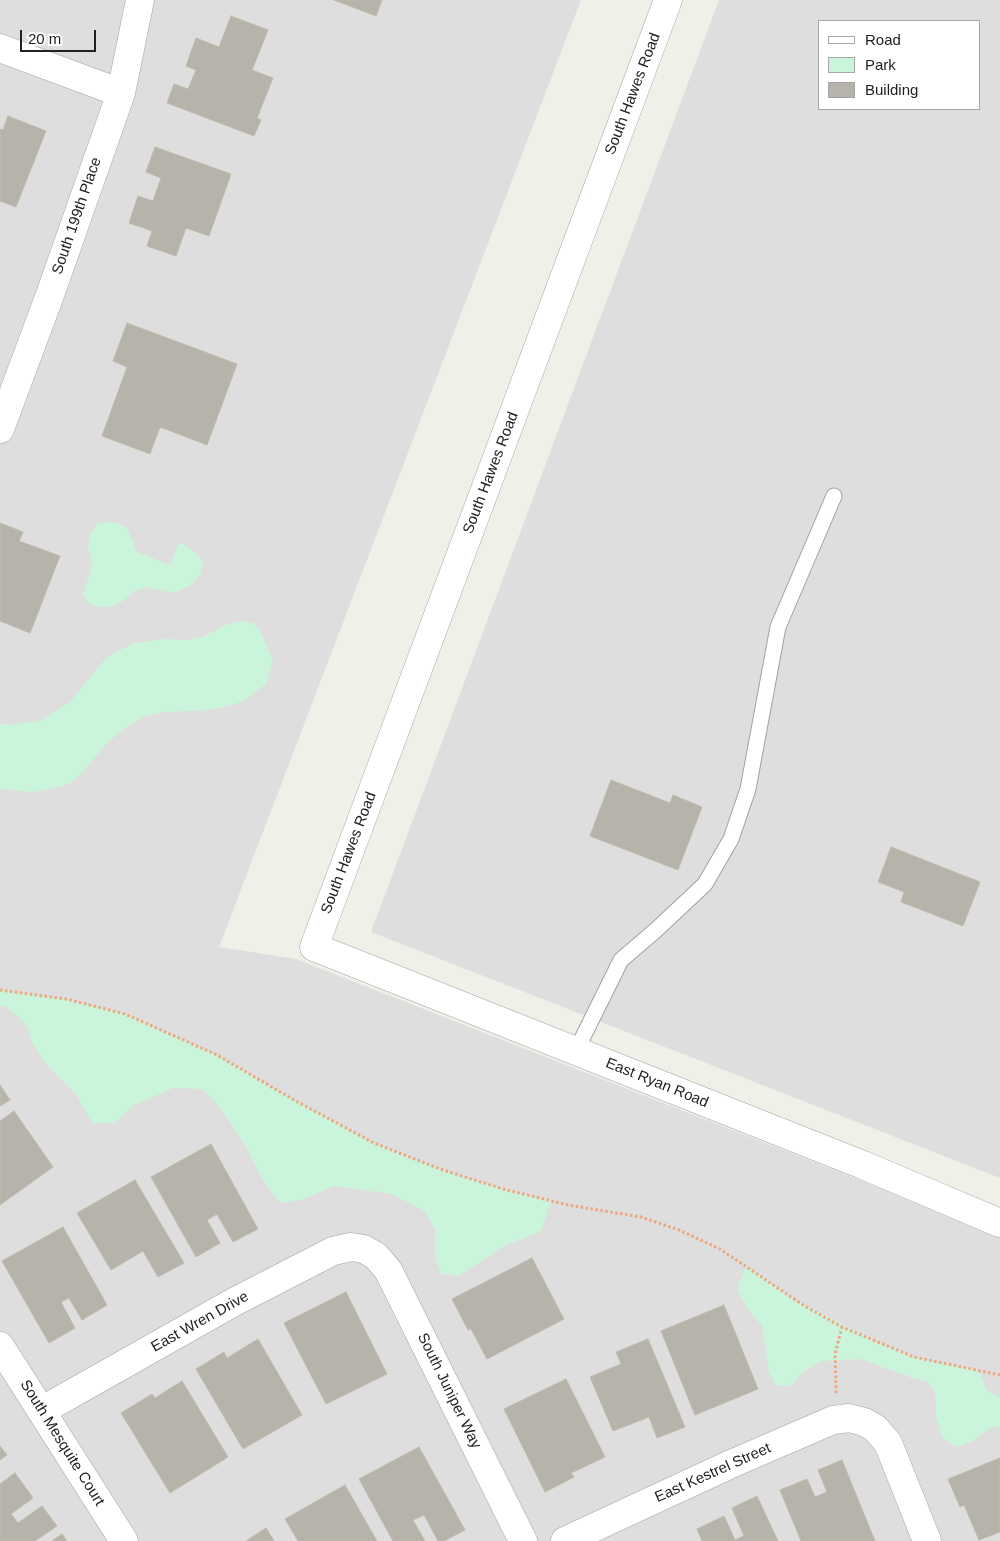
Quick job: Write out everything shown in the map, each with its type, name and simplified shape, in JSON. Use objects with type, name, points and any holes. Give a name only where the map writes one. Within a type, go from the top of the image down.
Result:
[{"type":"street","name":"South 199th Place","points":[[0,429],[51,292],[121,93],[140,0]]},
{"type":"street","name":"South Hawes Road","points":[[314,947],[668,0]]},
{"type":"street","points":[[0,48],[121,93]]},
{"type":"street","name":"East Ryan Road","points":[[314,947],[863,1165],[1000,1222]]},
{"type":"street","name":"East Wren Drive","points":[[41,1411],[234,1302],[333,1251],[351,1247],[364,1249]]},
{"type":"street","name":"South Juniper Way","points":[[364,1249],[376,1256],[388,1270],[523,1541]]},
{"type":"street","name":"South Mesquite Court","points":[[0,1346],[124,1541]]},
{"type":"street","name":"East Kestrel Street","points":[[565,1541],[698,1479],[833,1420],[848,1418],[864,1422],[875,1428],[888,1443],[927,1541]]},
{"type":"lane","points":[[576,1051],[621,960],[656,930],[704,884],[731,839],[748,789],[778,627],[834,496]]},
{"type":"path","points":[[0,990],[66,999],[125,1014],[217,1055],[294,1100],[374,1143],[440,1169],[503,1189],[568,1205],[641,1218],[679,1230],[720,1249],[803,1305],[842,1327],[914,1357],[1000,1375]]},
{"type":"path","points":[[833,1420],[837,1390],[835,1354],[842,1327]]},
{"type":"shaded area","points":[[0,0],[581,0],[219,947],[296,959],[1000,1235],[1000,1541],[0,1541]]},
{"type":"shaded area","points":[[719,0],[1000,0],[1000,1178],[371,932]]},
{"type":"green space","points":[[105,522],[117,523],[127,528],[137,552],[170,565],[179,542],[187,546],[198,555],[203,565],[200,575],[191,585],[173,593],[145,587],[134,592],[123,601],[109,607],[97,607],[88,603],[83,593],[91,570],[92,562],[88,548],[91,533],[97,524]]},
{"type":"green space","points":[[240,621],[253,623],[259,629],[273,660],[266,684],[243,701],[225,707],[164,712],[143,717],[125,728],[107,743],[79,776],[69,784],[32,792],[0,789],[0,724],[10,725],[42,720],[69,703],[107,657],[134,643],[163,639],[187,640],[203,637],[223,626]]},
{"type":"green space","points":[[0,990],[66,999],[125,1014],[217,1055],[294,1100],[374,1143],[440,1169],[503,1189],[551,1201],[541,1231],[504,1246],[458,1276],[441,1274],[435,1256],[435,1229],[424,1211],[392,1194],[334,1186],[304,1199],[280,1203],[263,1180],[244,1143],[222,1110],[203,1089],[173,1088],[134,1105],[114,1123],[92,1123],[76,1094],[46,1064],[33,1044],[27,1026],[4,1005],[0,1006]]},
{"type":"green space","points":[[746,1266],[793,1299],[877,1342],[914,1357],[979,1371],[987,1391],[1000,1397],[1000,1426],[988,1429],[973,1441],[956,1447],[943,1438],[936,1417],[935,1392],[928,1382],[861,1359],[821,1361],[804,1371],[790,1386],[776,1385],[769,1372],[762,1326],[747,1308],[737,1290]]},
{"type":"building","points":[[334,0],[382,0],[376,16]]},
{"type":"building","points":[[231,16],[268,30],[252,70],[273,78],[257,118],[261,120],[254,136],[167,103],[174,84],[188,89],[196,70],[186,66],[196,38],[219,47]]},
{"type":"building","points":[[8,116],[46,131],[16,207],[0,201],[0,129],[3,130]]},
{"type":"building","points":[[155,147],[231,174],[209,236],[186,228],[176,256],[147,246],[152,231],[129,223],[138,196],[153,201],[161,178],[146,172]]},
{"type":"building","points":[[127,323],[237,364],[207,445],[160,427],[150,454],[102,436],[127,367],[113,361]]},
{"type":"building","points":[[0,523],[23,532],[19,541],[60,556],[30,633],[0,621]]},
{"type":"building","points":[[611,780],[670,803],[673,795],[702,807],[678,870],[590,836]]},
{"type":"building","points":[[891,847],[980,882],[963,926],[901,902],[904,892],[878,882]]},
{"type":"building","points":[[0,1085],[10,1100],[0,1106]]},
{"type":"building","points":[[14,1111],[53,1167],[0,1205],[0,1121]]},
{"type":"building","points":[[211,1144],[258,1229],[233,1242],[217,1214],[207,1220],[220,1243],[196,1257],[151,1177]]},
{"type":"building","points":[[135,1180],[184,1263],[158,1277],[143,1251],[111,1270],[77,1213]]},
{"type":"building","points":[[63,1227],[107,1305],[82,1320],[69,1298],[61,1302],[75,1328],[49,1343],[2,1261]]},
{"type":"building","points":[[532,1258],[564,1319],[487,1359],[471,1329],[468,1330],[452,1299]]},
{"type":"building","points":[[346,1292],[387,1374],[326,1404],[284,1323]]},
{"type":"building","points":[[724,1305],[758,1389],[695,1415],[661,1331]]},
{"type":"building","points":[[258,1339],[302,1415],[243,1449],[196,1369],[224,1352],[227,1358]]},
{"type":"building","points":[[648,1339],[685,1427],[657,1438],[649,1417],[613,1431],[590,1377],[621,1364],[616,1352]]},
{"type":"building","points":[[566,1379],[605,1457],[571,1473],[574,1477],[545,1492],[504,1409]]},
{"type":"building","points":[[182,1381],[228,1457],[170,1493],[121,1413],[152,1394],[155,1398]]},
{"type":"building","points":[[0,1446],[7,1455],[0,1460]]},
{"type":"building","points":[[419,1447],[465,1530],[444,1541],[438,1541],[424,1515],[413,1520],[425,1541],[393,1541],[359,1479]]},
{"type":"building","points":[[1000,1458],[1000,1532],[979,1540],[964,1505],[960,1507],[948,1479]]},
{"type":"building","points":[[842,1460],[875,1541],[801,1541],[780,1490],[807,1479],[815,1497],[827,1492],[818,1470]]},
{"type":"building","points":[[15,1473],[33,1498],[11,1514],[18,1523],[42,1506],[57,1526],[35,1541],[0,1541],[0,1484]]},
{"type":"building","points":[[345,1485],[377,1541],[298,1541],[285,1519]]},
{"type":"building","points":[[757,1496],[778,1541],[702,1541],[697,1529],[724,1516],[735,1540],[744,1536],[732,1508]]},
{"type":"building","points":[[266,1528],[274,1541],[246,1541]]},
{"type":"building","points":[[62,1534],[67,1541],[52,1541]]}]
